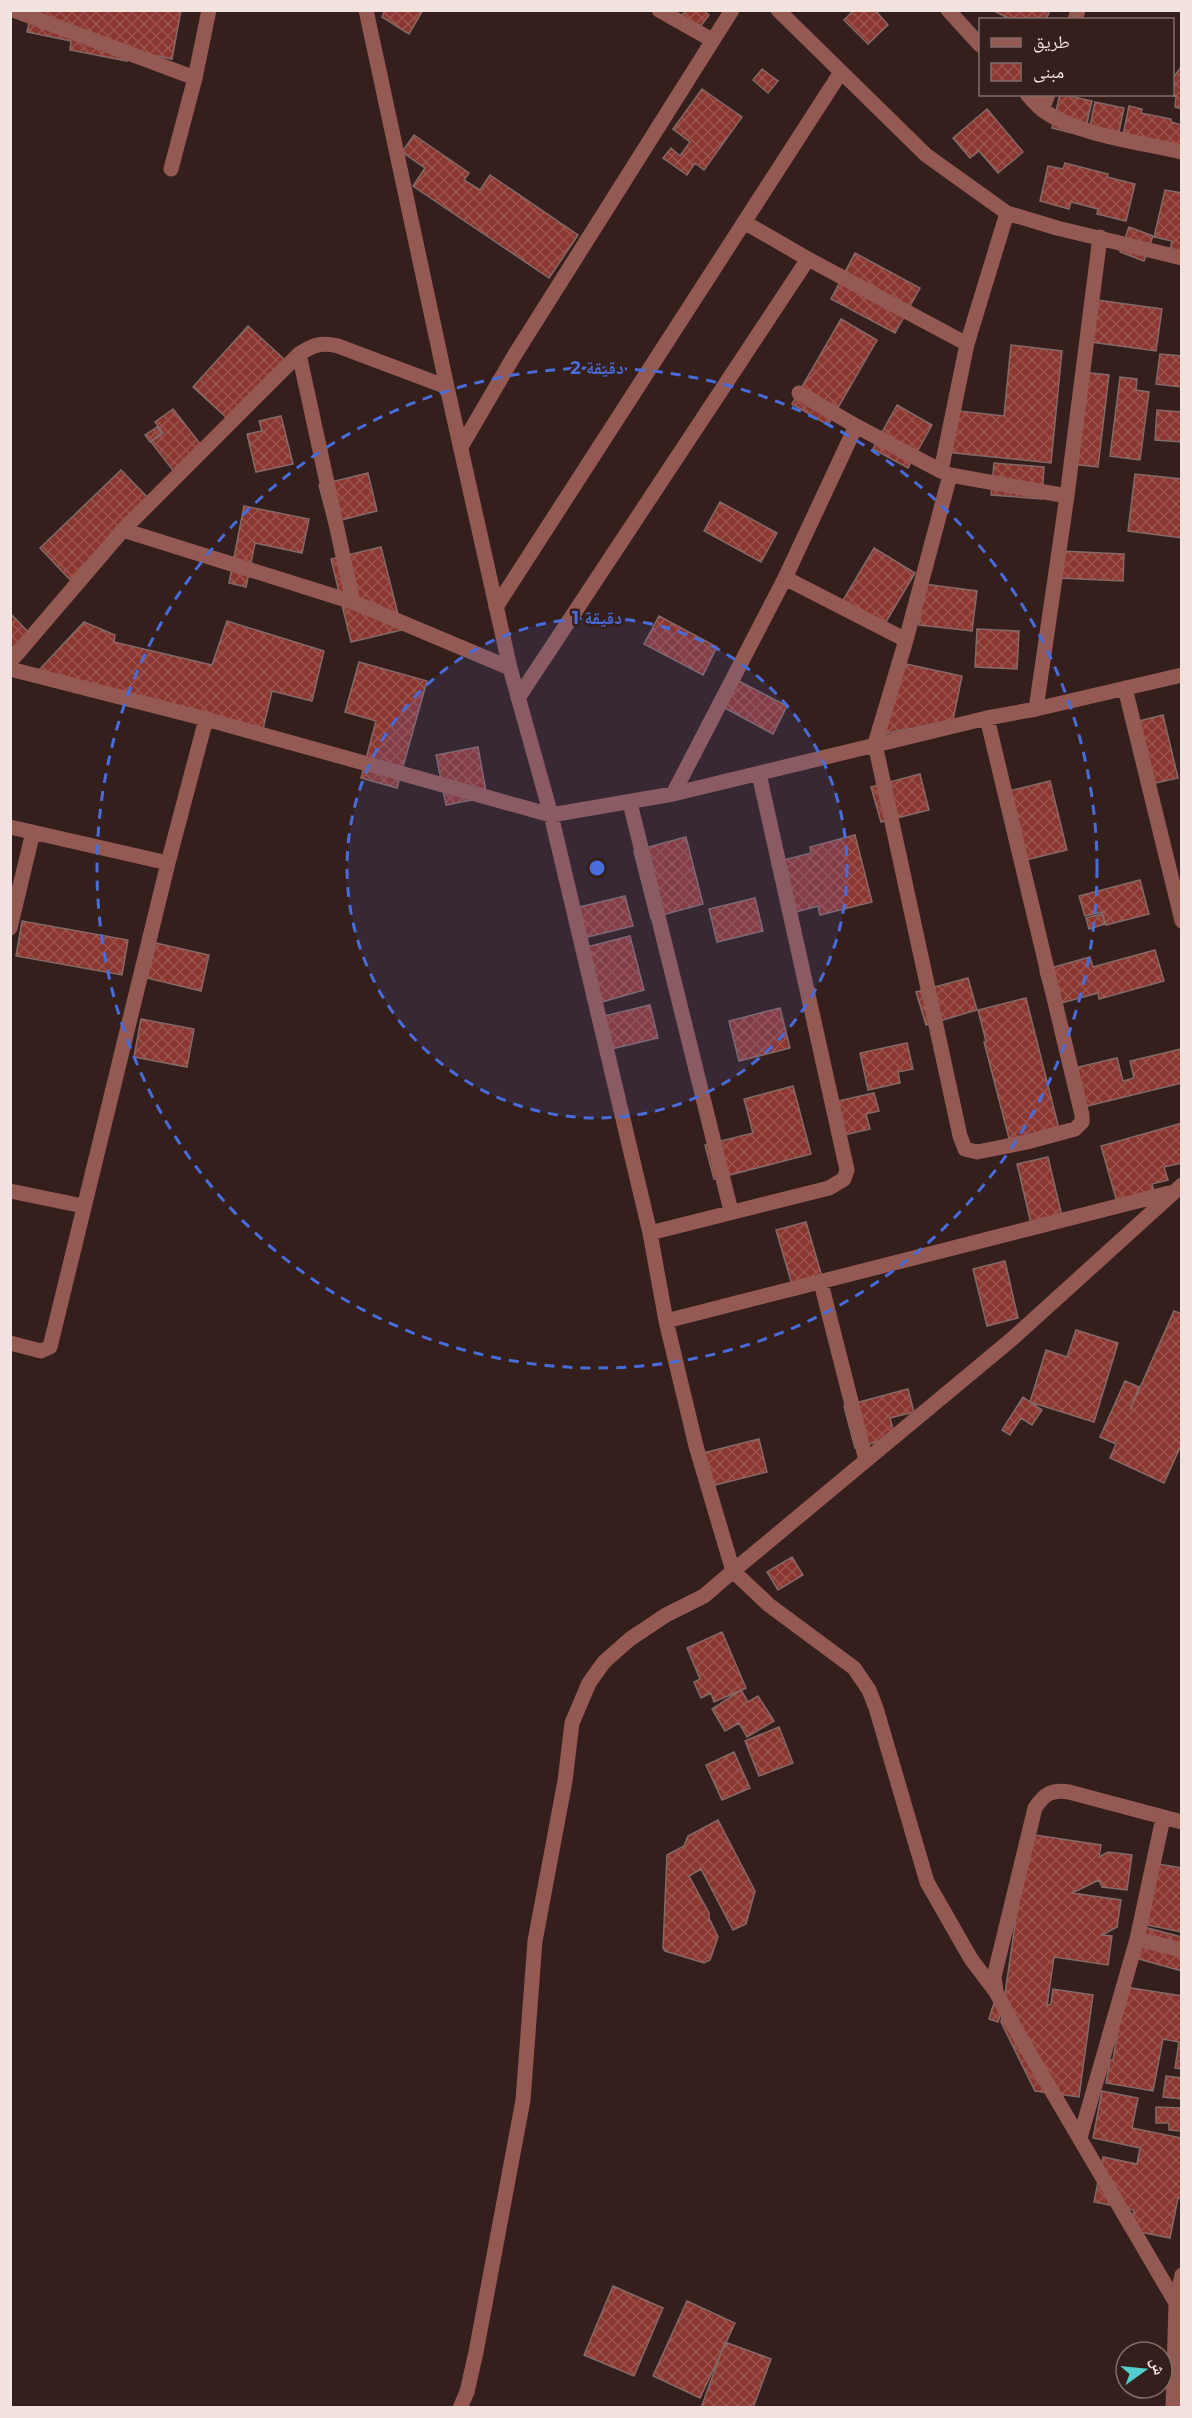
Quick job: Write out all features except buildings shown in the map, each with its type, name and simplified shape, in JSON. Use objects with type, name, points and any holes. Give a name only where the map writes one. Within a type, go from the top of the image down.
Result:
[{"type":"street","points":[[13,10],[195,78]]},
{"type":"street","points":[[171,169],[195,78],[209,10]]},
{"type":"street","points":[[366,10],[510,668],[551,815],[650,1233],[666,1321],[696,1446],[733,1571],[769,1605],[854,1668],[862,1677],[879,1719],[927,1882],[970,1959],[996,1992],[1016,2030],[1179,2304]]},
{"type":"street","points":[[659,10],[712,40]]},
{"type":"street","points":[[461,447],[514,356],[732,10]]},
{"type":"street","points":[[778,10],[926,155],[1007,213],[1057,228],[1182,258]]},
{"type":"street","points":[[948,10],[979,43]]},
{"type":"street","points":[[496,607],[841,72]]},
{"type":"street","points":[[1029,96],[1042,110],[1082,129],[1182,152]]},
{"type":"street","points":[[1042,110],[1047,96]]},
{"type":"street","points":[[987,718],[1082,1122],[1075,1129],[1027,1142],[974,1152],[962,1145],[875,744],[906,640],[945,473],[967,344],[1007,213]]},
{"type":"street","points":[[744,222],[967,344]]},
{"type":"street","points":[[1036,710],[1067,496],[1100,237]]},
{"type":"street","points":[[518,698],[808,259]]},
{"type":"street","points":[[10,662],[123,530],[299,354],[313,345],[326,343],[447,387]]},
{"type":"street","points":[[299,354],[353,602]]},
{"type":"street","points":[[799,393],[945,473],[1067,496]]},
{"type":"street","points":[[673,794],[785,578],[856,426]]},
{"type":"street","points":[[123,530],[353,602],[510,668]]},
{"type":"street","points":[[785,578],[906,640]]},
{"type":"street","points":[[10,669],[206,719],[551,815],[673,794],[875,744],[987,718],[1036,710],[1182,675]]},
{"type":"street","points":[[1125,688],[1176,867],[1182,921]]},
{"type":"street","points":[[10,1343],[44,1351],[50,1347],[168,863],[206,719]]},
{"type":"street","points":[[650,1233],[829,1188],[844,1179],[847,1170],[759,774]]},
{"type":"street","points":[[630,803],[731,1211]]},
{"type":"street","points":[[10,827],[168,863]]},
{"type":"street","points":[[10,928],[33,832]]},
{"type":"street","points":[[666,1321],[821,1283],[1177,1189]]},
{"type":"street","points":[[460,2408],[467,2392],[476,2352],[523,2100],[535,1941],[565,1781],[572,1724],[589,1683],[604,1662],[630,1639],[666,1615],[710,1592],[1012,1339],[1177,1189]]},
{"type":"street","points":[[10,1191],[83,1206]]},
{"type":"street","points":[[821,1283],[866,1460]]},
{"type":"street","points":[[996,1992],[995,1966],[1035,1808],[1040,1799],[1049,1792],[1058,1790],[1182,1822]]},
{"type":"street","points":[[1080,2138],[1137,1939],[1163,1818]]},
{"type":"street","points":[[1137,1939],[1182,1950]]},
{"type":"street","points":[[1173,2408],[1182,2275]]}]
